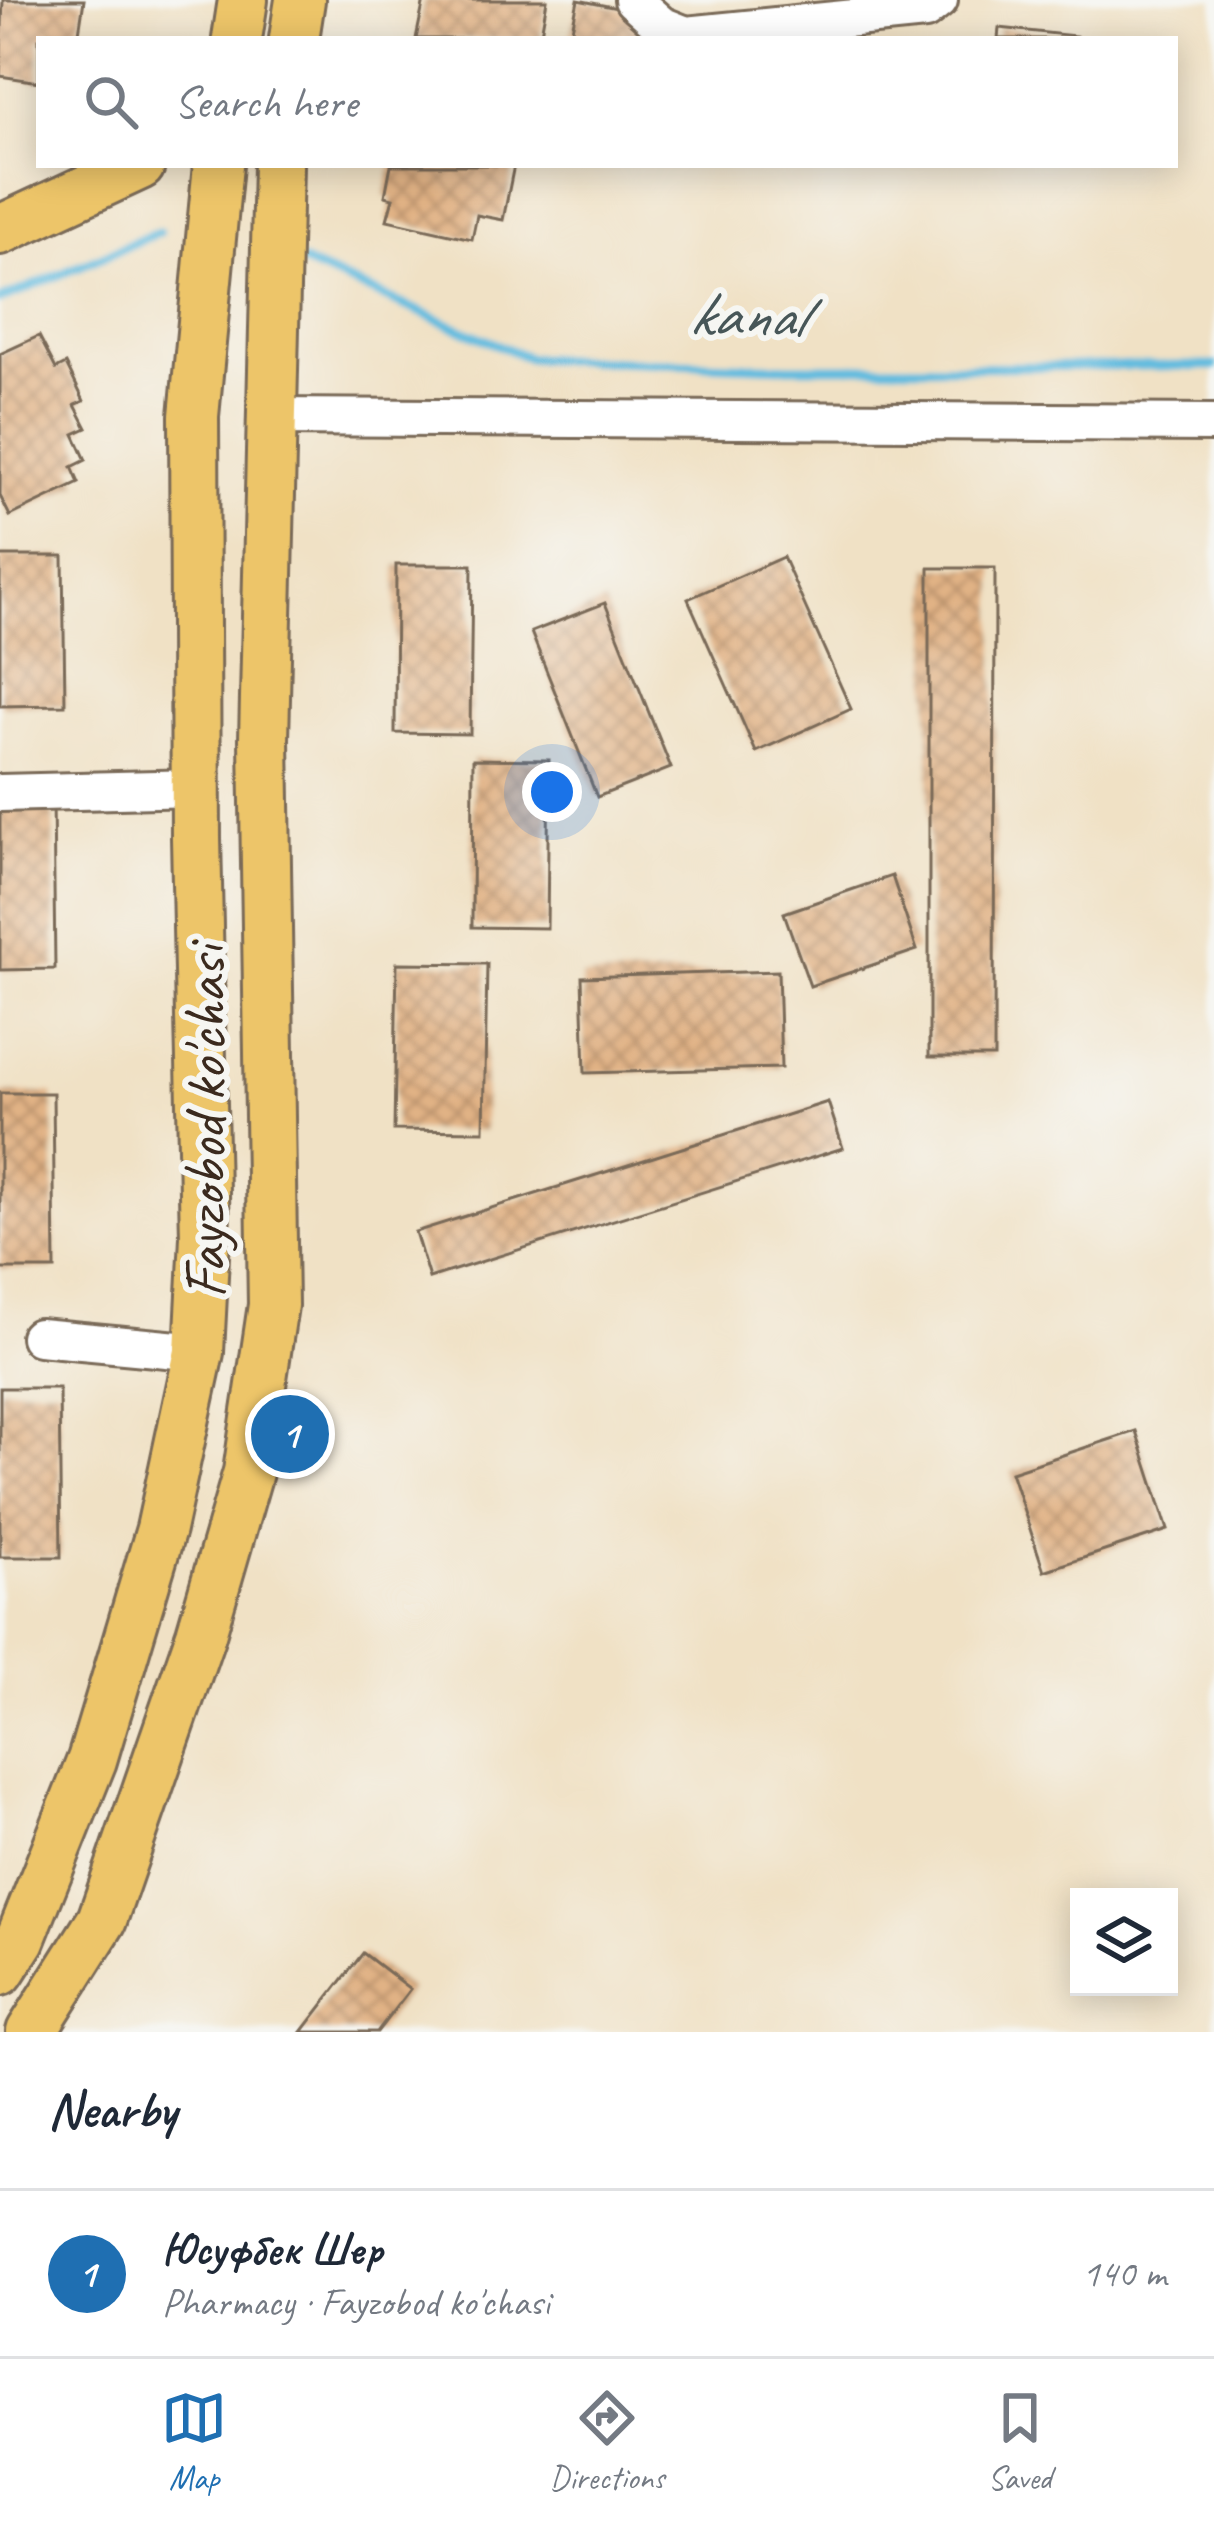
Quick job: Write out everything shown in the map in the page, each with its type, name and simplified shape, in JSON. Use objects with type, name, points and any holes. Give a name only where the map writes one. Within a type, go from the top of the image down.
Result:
[{"type":"main road","points":[[237,36],[243,0]]},
{"type":"main road","points":[[294,36],[300,0]]},
{"type":"main road","points":[[0,230],[134,168]]},
{"type":"main road","name":"Fayzobod ko'chasi","points":[[7,1950],[92,1760],[161,1529],[199,1352],[205,1238],[194,416],[218,168]]},
{"type":"main road","name":"Fayzobod ko'chasi","points":[[31,2032],[101,1920],[201,1634],[248,1472],[273,1305],[264,739],[278,168]]},
{"type":"street","points":[[633,0],[661,25],[686,35],[925,11],[939,0]]},
{"type":"street","points":[[270,417],[1214,423]]},
{"type":"street","points":[[0,793],[196,788]]},
{"type":"street","points":[[39,1337],[199,1352]]},
{"type":"building","points":[[3,0],[84,0],[78,36],[36,36],[36,82],[0,76]]},
{"type":"building","points":[[424,0],[547,0],[541,36],[417,36]]},
{"type":"building","points":[[578,0],[753,36],[571,36]]},
{"type":"building","points":[[999,28],[1076,36],[998,36]]},
{"type":"building","points":[[390,168],[513,168],[503,220],[477,215],[472,239],[387,220],[393,198],[385,196]]},
{"type":"building","points":[[39,336],[56,369],[66,364],[84,401],[75,405],[87,428],[74,434],[86,460],[72,467],[79,483],[10,516],[0,496],[0,354]]},
{"type":"building","points":[[0,556],[63,556],[65,705],[0,706]]},
{"type":"building","points":[[783,557],[851,709],[756,752],[688,599]]},
{"type":"building","points":[[396,565],[472,565],[470,734],[395,733]]},
{"type":"building","points":[[929,568],[995,568],[994,1057],[929,1057]]},
{"type":"building","points":[[605,603],[671,768],[597,797],[531,632]]},
{"type":"building","points":[[473,759],[549,760],[547,928],[472,927]]},
{"type":"building","points":[[53,798],[55,969],[0,970],[0,799]]},
{"type":"building","points":[[892,876],[917,950],[810,986],[784,913]]},
{"type":"building","points":[[397,963],[487,964],[484,1131],[394,1130]]},
{"type":"building","points":[[778,971],[781,1068],[585,1073],[582,977]]},
{"type":"building","points":[[0,1093],[53,1093],[55,1269],[0,1269]]},
{"type":"building","points":[[828,1102],[843,1148],[429,1278],[415,1232]]},
{"type":"building","points":[[0,1388],[59,1388],[61,1557],[0,1557]]},
{"type":"building","points":[[1136,1431],[1168,1530],[1044,1571],[1011,1472]]},
{"type":"building","points":[[363,1953],[410,1989],[377,2032],[302,2032]]},
{"type":"waterway","points":[[0,300],[159,232]]},
{"type":"waterway","name":"kanal","points":[[297,260],[529,358],[789,367],[1214,366]]},
{"type":"place","name":"Юсуфбек Шер","points":[[290,1434]]}]
